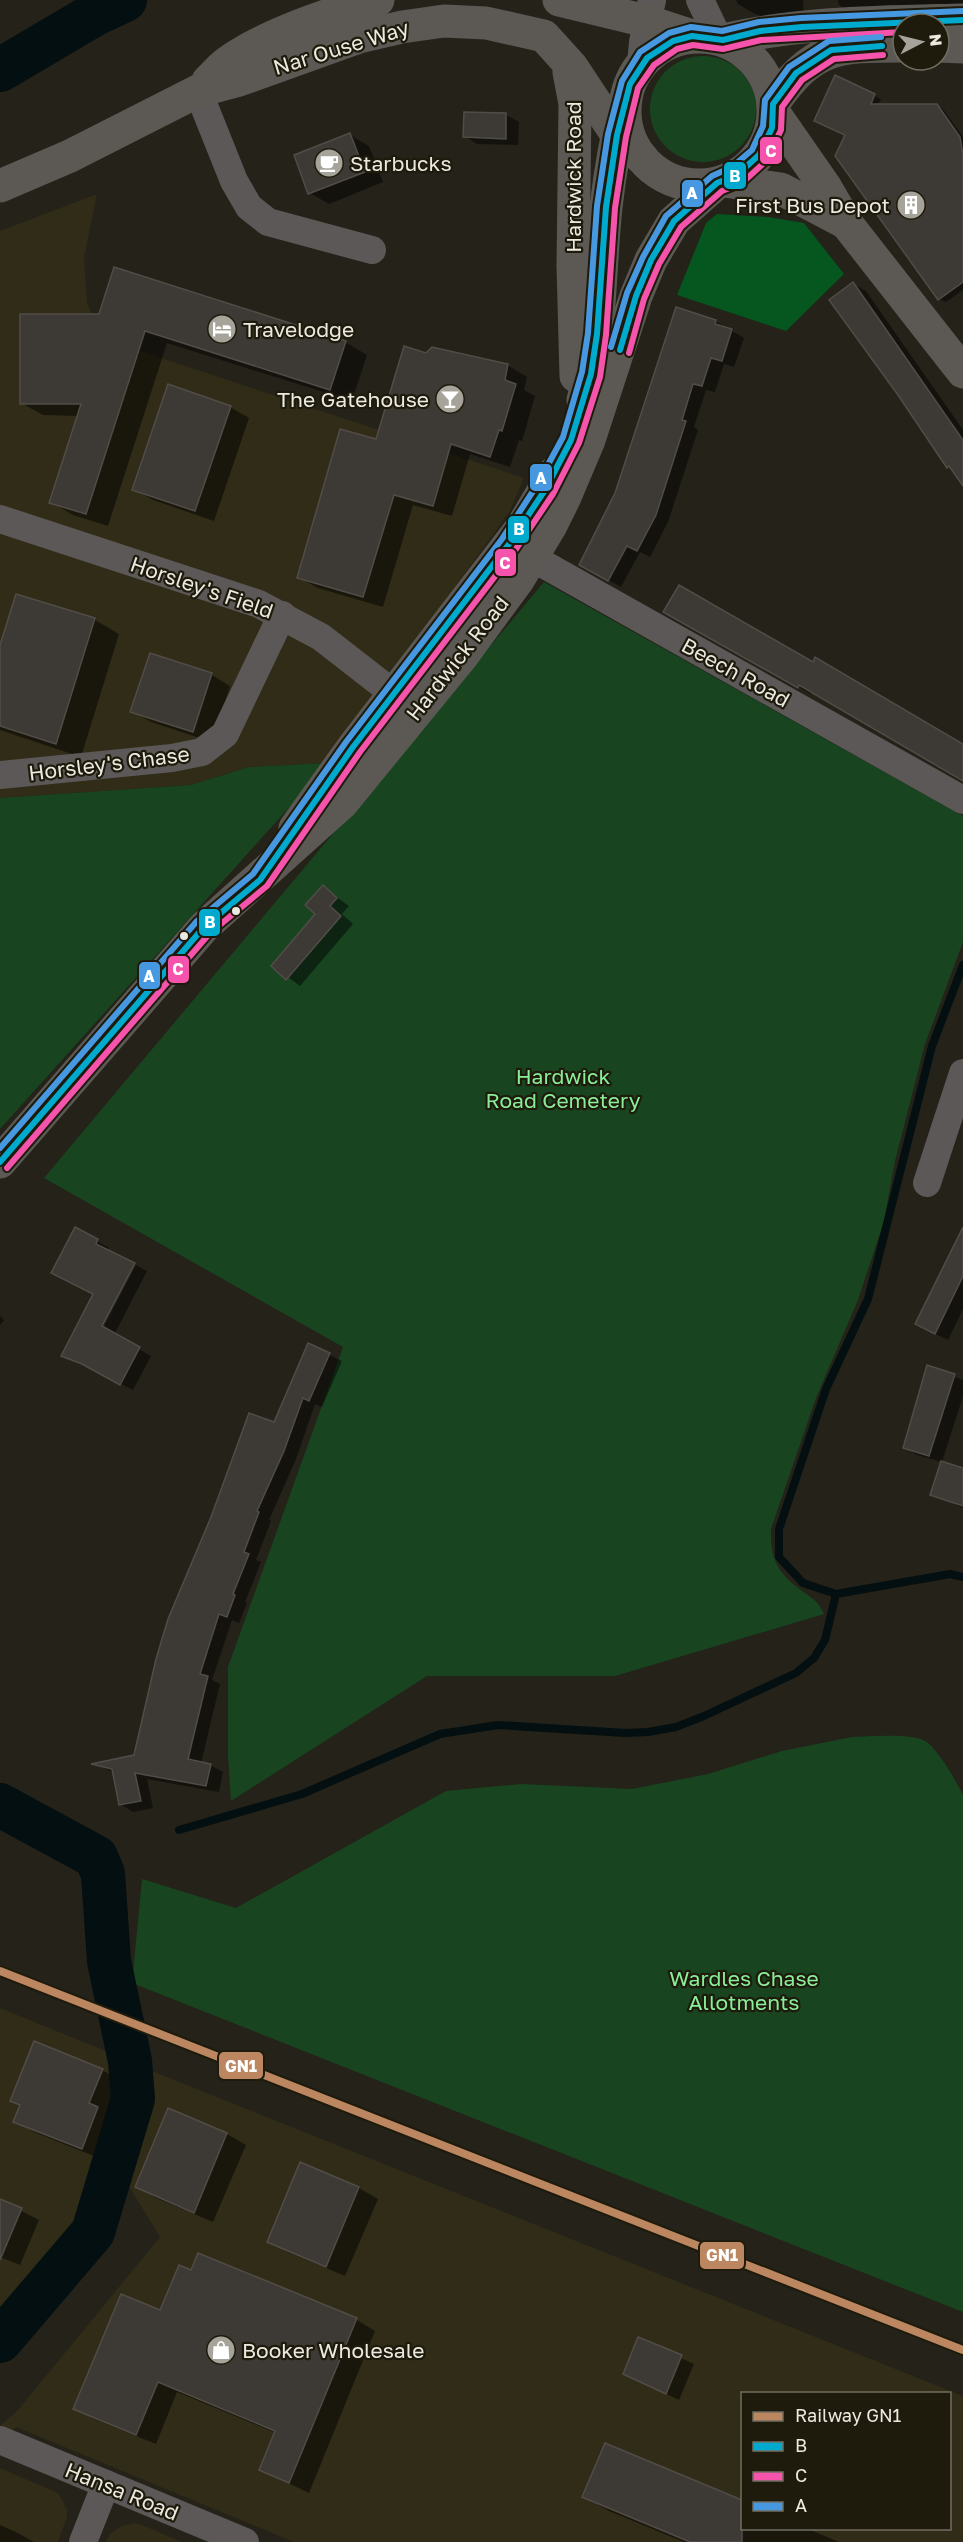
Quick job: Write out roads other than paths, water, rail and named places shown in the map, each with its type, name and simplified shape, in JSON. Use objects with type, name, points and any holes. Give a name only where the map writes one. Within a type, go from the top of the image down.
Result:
[{"type":"main road","name":"Nar Ouse Way","points":[[198,91],[228,62],[262,44],[304,24],[378,0]]},
{"type":"main road","points":[[559,0],[649,11],[707,38],[745,52],[763,72],[770,87],[774,109],[772,128],[759,155],[749,166],[720,182]]},
{"type":"main road","points":[[847,224],[781,189],[720,182],[700,185],[678,182],[658,173],[642,158],[627,129],[625,102],[630,84],[641,65],[656,50],[673,41],[802,27],[963,20]]},
{"type":"main road","name":"Nar Ouse Way","points":[[0,186],[62,160],[198,91],[239,80],[359,37],[402,27],[444,21],[486,22],[544,36],[565,58],[616,135],[642,158]]},
{"type":"main road","points":[[774,109],[796,72],[831,50],[891,47]]},
{"type":"main road","name":"Hardwick Road","points":[[565,58],[574,95],[575,123],[573,266],[576,381],[571,440]]},
{"type":"main road","name":"Hardwick Road","points":[[0,1162],[204,927],[260,880],[342,803],[405,703],[463,656],[521,551],[545,490],[571,440],[591,375],[597,334],[606,207],[616,135],[625,102]]},
{"type":"main road","points":[[774,109],[847,224],[963,372]]},
{"type":"main road","name":"Hardwick Road","points":[[521,551],[564,499],[589,440],[636,296],[651,260],[674,221],[720,182]]},
{"type":"street","points":[[700,0],[714,29],[707,38]]},
{"type":"street","points":[[641,65],[649,11]]},
{"type":"street","points":[[198,91],[234,181],[249,207],[268,222],[372,250]]},
{"type":"street","name":"Horsley's Field","points":[[0,519],[258,604],[321,638],[405,703]]},
{"type":"street","name":"Beech Road","points":[[521,551],[963,800]]},
{"type":"street","name":"Horsley's Chase","points":[[0,775],[172,758],[202,752],[225,734],[282,615]]},
{"type":"street","points":[[927,1183],[963,1073]]},
{"type":"street","name":"Hansa Road","points":[[0,2440],[245,2542]]},
{"type":"street","points":[[83,2542],[106,2484]]},
{"type":"waterway","points":[[0,70],[95,14],[125,0]]},
{"type":"waterway","points":[[836,1594],[803,1583],[779,1557],[779,1529],[826,1389],[868,1299],[932,1046],[963,965]]},
{"type":"waterway","points":[[179,1830],[302,1794],[440,1734],[498,1725],[625,1733],[676,1727],[796,1673],[814,1658],[825,1640],[836,1594],[950,1574],[963,1577]]},
{"type":"waterway","points":[[0,1805],[96,1857],[103,1874],[109,1961],[130,2061],[133,2099],[93,2232],[0,2341]]},
{"type":"rail line","name":"GN1","points":[[0,1971],[963,2350]]},
{"type":"place","name":"Starbucks","points":[[329,163]]},
{"type":"place","name":"First Bus Depot","points":[[911,205]]},
{"type":"place","name":"Travelodge","points":[[222,329]]},
{"type":"place","name":"The Gatehouse","points":[[450,399]]},
{"type":"place","name":"Booker Wholesale","points":[[221,2350]]},
{"type":"park label","name":"Hardwick Road Cemetery","points":[[563,1088]]},
{"type":"park label","name":"Wardles Chase Allotments","points":[[744,1990]]}]
